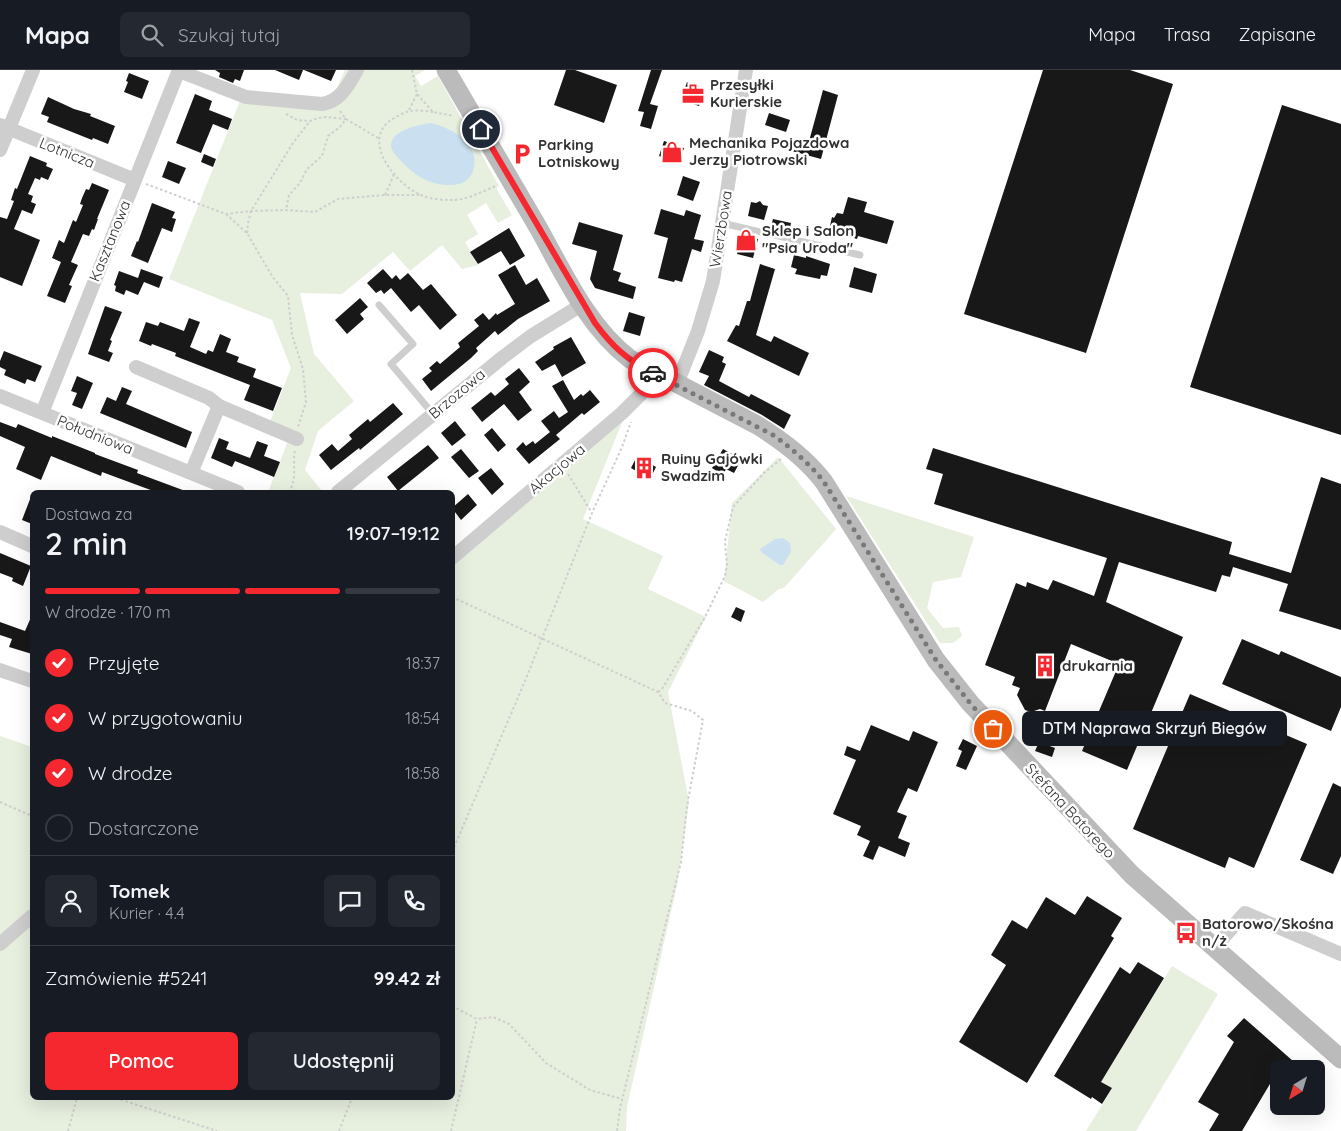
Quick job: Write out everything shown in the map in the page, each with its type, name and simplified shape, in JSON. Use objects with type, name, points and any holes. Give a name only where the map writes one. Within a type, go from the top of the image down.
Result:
[{"type":"street","points":[[0,150],[4,127],[33,70]]},
{"type":"street","points":[[179,70],[246,97],[322,104],[334,100],[343,93],[358,70]]},
{"type":"street","name":"Kasztanowa","points":[[42,413],[179,70]]},
{"type":"street","name":"Stefana Batorego","points":[[446,70],[583,304],[595,323],[616,349],[630,360],[657,375],[757,425],[792,448],[815,470],[936,660],[970,703],[1132,875],[1341,1059]]},
{"type":"street","name":"Wierzbowa","points":[[677,384],[705,308],[712,281],[746,70]]},
{"type":"street","name":"Lotnicza","points":[[4,127],[135,180]]},
{"type":"street","name":"Brzozowa","points":[[340,490],[502,356],[583,304]]},
{"type":"street","points":[[136,367],[209,398],[219,406],[296,438]]},
{"type":"street","name":"Akacjowa","points":[[455,555],[637,398],[657,375]]},
{"type":"street","name":"Południowa","points":[[0,396],[233,490]]},
{"type":"street","points":[[191,473],[219,406]]},
{"type":"street","points":[[0,532],[30,545]]},
{"type":"street","points":[[0,670],[30,680]]},
{"type":"street","points":[[1214,948],[1245,913],[1341,954]]},
{"type":"street","points":[[0,944],[30,918]]},
{"type":"lane","points":[[722,223],[860,255]]},
{"type":"lane","points":[[378,305],[413,344],[391,364],[433,414]]},
{"type":"path","points":[[412,70],[418,94],[433,112]]},
{"type":"path","points":[[409,111],[418,94]]},
{"type":"path","points":[[334,100],[346,120],[378,138]]},
{"type":"path","points":[[420,195],[402,183],[380,151],[378,138],[382,129],[390,120],[409,111],[433,112],[457,117]]},
{"type":"path","points":[[286,210],[289,195],[300,184],[307,169],[322,156],[328,136],[346,120]]},
{"type":"path","points":[[248,233],[251,211],[293,142],[310,121]]},
{"type":"path","points":[[384,196],[394,174]]},
{"type":"path","points":[[135,180],[197,205],[226,214],[248,233],[272,276],[288,296],[292,335],[303,368],[306,402],[296,438],[294,477],[290,490]]},
{"type":"path","points":[[226,214],[286,210],[315,212],[338,199],[384,196],[420,195],[455,200],[473,196],[503,183]]},
{"type":"path","points":[[455,845],[525,681],[592,513],[622,447],[633,419],[637,398]]},
{"type":"path","points":[[658,692],[662,689],[704,619],[725,576],[727,565],[725,541],[733,507],[764,473],[778,463],[792,448]]},
{"type":"path","points":[[561,465],[592,513]]},
{"type":"path","points":[[455,598],[658,692],[665,703],[692,711],[703,720],[687,806],[681,862],[623,1099],[617,1131]]},
{"type":"path","points":[[0,802],[30,815]]},
{"type":"path","points":[[455,1008],[477,1019],[493,1017],[509,1024],[546,1063],[590,1090],[623,1099]]},
{"type":"path","points":[[451,1131],[477,1019]]},
{"type":"path","points":[[68,1131],[76,1100]]},
{"type":"path","points":[[122,1100],[217,1131]]},
{"type":"path","points":[[339,1131],[351,1100]]},
{"type":"green space","points":[[345,70],[425,70],[415,76],[421,86],[438,76],[499,186],[496,188],[512,215],[498,223],[486,203],[467,215],[478,234],[465,242],[478,265],[462,269],[442,245],[410,271],[393,252],[342,294],[300,293],[314,354],[354,401],[318,431],[305,470],[321,490],[269,490],[288,441],[266,432],[291,368],[272,320],[169,279],[240,101],[328,107]]},
{"type":"green space","points":[[625,415],[583,519],[663,556],[648,589],[706,617],[668,692],[689,802],[677,885],[627,1107],[626,1131],[0,1131],[0,736],[30,746],[30,1100],[455,1100],[455,564]]},
{"type":"green space","points":[[778,457],[836,529],[784,588],[779,589],[763,602],[724,581],[732,503]]},
{"type":"green space","points":[[846,496],[974,537],[961,577],[933,582],[927,608],[943,628],[959,627],[962,636],[953,643],[940,643]]},
{"type":"green space","points":[[1172,966],[1218,994],[1136,1131],[1086,1131],[1112,1089],[1101,1082]]},
{"type":"water","points":[[430,123],[454,132],[468,143],[474,158],[474,167],[471,176],[466,181],[445,185],[426,180],[410,170],[392,150],[391,144],[396,135],[407,129]]},
{"type":"water","points":[[783,538],[790,543],[791,552],[783,565],[780,565],[761,552],[760,549],[775,539]]},
{"type":"building","points":[[215,70],[244,70],[240,81],[235,79],[233,83],[219,77],[220,73]]},
{"type":"building","points":[[275,70],[303,70],[299,80]]},
{"type":"building","points":[[304,70],[336,70],[331,81]]},
{"type":"building","points":[[566,70],[575,70],[617,85],[604,123],[554,105]]},
{"type":"building","points":[[651,70],[662,70],[650,104],[658,106],[651,129],[640,126],[644,112],[638,111]]},
{"type":"building","points":[[1043,70],[1130,70],[1173,84],[1086,353],[964,314]]},
{"type":"building","points":[[129,73],[149,81],[142,99],[124,92]]},
{"type":"building","name":"Przesyłki Kurierskie","points":[[687,82],[705,89],[699,106],[681,100]]},
{"type":"building","points":[[823,90],[838,95],[821,159],[788,150],[791,140],[808,145]]},
{"type":"building","points":[[195,94],[212,101],[209,110],[232,119],[228,130],[213,124],[201,153],[176,143]]},
{"type":"building","points":[[48,97],[115,126],[108,144],[93,138],[92,140],[47,122],[49,117],[41,114]]},
{"type":"building","points":[[1282,105],[1341,124],[1341,435],[1190,387]]},
{"type":"building","points":[[769,113],[790,120],[786,132],[765,125]]},
{"type":"building","name":"Mechanika Pojazdowa Jerzy Piotrowski","points":[[664,141],[684,148],[679,163],[659,156]]},
{"type":"building","points":[[204,154],[216,159],[213,167],[201,162]]},
{"type":"building","points":[[30,156],[47,163],[46,166],[53,169],[48,180],[41,177],[40,180],[35,178],[28,194],[33,196],[31,202],[36,204],[32,214],[22,210],[14,229],[40,240],[22,286],[0,277],[0,217],[7,219],[14,201],[11,200],[15,188],[17,189]]},
{"type":"building","points":[[168,161],[186,168],[179,184],[162,177]]},
{"type":"building","points":[[683,176],[700,182],[693,201],[677,195]]},
{"type":"building","points":[[92,183],[109,190],[94,230],[92,229],[89,236],[83,234],[71,262],[78,265],[69,285],[72,286],[65,303],[47,296],[61,262],[52,258],[59,240],[64,243],[73,220],[76,222],[83,205],[80,204],[82,198],[86,189],[89,190]]},
{"type":"building","points":[[848,197],[867,202],[864,212],[894,221],[887,244],[858,236],[857,239],[829,230],[832,217],[834,218],[837,213],[843,214]]},
{"type":"building","points":[[760,201],[763,205],[768,206],[764,220],[748,216],[751,202],[756,203]]},
{"type":"building","points":[[152,203],[175,212],[172,218],[176,219],[172,232],[162,228],[148,263],[131,256]]},
{"type":"building","points":[[661,209],[684,216],[686,210],[701,215],[694,239],[704,241],[701,252],[692,249],[682,282],[658,278],[668,238],[654,234]]},
{"type":"building","points":[[773,219],[791,223],[789,233],[770,229]]},
{"type":"building","points":[[579,222],[623,235],[613,270],[621,273],[618,281],[636,287],[633,299],[595,288],[590,279],[597,251],[572,244]]},
{"type":"building","points":[[509,228],[525,256],[510,265],[501,251],[478,264],[470,252]]},
{"type":"building","points":[[742,235],[758,239],[753,258],[737,254]]},
{"type":"building","points":[[794,255],[806,258],[806,256],[830,264],[827,276],[821,275],[820,279],[795,274],[797,269],[791,267]]},
{"type":"building","points":[[760,264],[775,269],[756,335],[771,342],[774,336],[809,353],[799,376],[727,341],[736,325],[739,326],[747,301],[750,301]]},
{"type":"building","points":[[515,265],[526,285],[537,278],[550,301],[518,319],[498,335],[495,331],[476,348],[478,351],[471,358],[431,391],[422,379],[432,371],[429,368],[437,361],[440,364],[460,347],[458,343],[479,326],[474,320],[483,313],[489,320],[496,313],[497,315],[515,304],[498,275]]},
{"type":"building","points":[[854,267],[877,274],[872,293],[849,287]]},
{"type":"building","points":[[141,269],[163,277],[159,288],[144,282],[138,295],[126,290],[124,295],[115,291],[116,286],[114,285],[119,271],[138,278]]},
{"type":"building","points":[[383,269],[392,279],[396,275],[400,280],[408,273],[423,290],[431,284],[457,315],[440,330],[419,305],[411,312],[391,288],[384,294],[381,290],[376,293],[367,283]]},
{"type":"building","points":[[360,298],[368,307],[360,314],[364,319],[347,334],[335,320]]},
{"type":"building","points":[[105,306],[122,312],[110,340],[112,341],[108,351],[113,353],[109,362],[88,354]]},
{"type":"building","points":[[629,312],[645,317],[640,336],[623,331]]},
{"type":"building","points":[[189,318],[200,322],[190,347],[206,354],[208,350],[213,352],[220,334],[231,339],[226,352],[239,357],[237,362],[256,369],[253,377],[282,388],[273,411],[244,400],[250,385],[175,356],[176,353],[139,341],[146,322],[158,326],[160,322],[184,331]]},
{"type":"building","points":[[571,337],[586,363],[562,377],[555,364],[542,371],[535,362],[554,349],[553,347]]},
{"type":"building","points":[[709,350],[724,357],[722,362],[726,364],[719,381],[749,397],[751,394],[791,415],[784,429],[762,415],[704,385],[709,376],[699,372]]},
{"type":"building","points":[[4,351],[42,366],[35,382],[27,379],[25,384],[4,375],[6,370],[0,367],[0,361]]},
{"type":"building","points":[[519,368],[530,382],[519,392],[532,410],[518,421],[504,404],[482,422],[471,408],[491,392],[495,396],[509,384],[505,379]]},
{"type":"building","points":[[77,376],[93,383],[82,409],[72,405],[77,393],[71,391]]},
{"type":"building","points":[[563,380],[574,400],[590,390],[600,402],[584,415],[582,413],[556,435],[560,439],[529,464],[516,449],[523,442],[526,446],[533,441],[535,444],[550,432],[541,421],[554,411],[559,418],[568,412],[552,386]]},
{"type":"building","points":[[122,387],[132,391],[126,404],[192,432],[186,448],[100,413],[107,397],[116,401]]},
{"type":"building","points":[[393,403],[403,414],[360,450],[359,448],[331,470],[319,455],[332,444],[338,451],[352,439],[349,435],[368,419],[370,422]]},
{"type":"building","points":[[455,421],[466,435],[452,446],[441,433]]},
{"type":"building","points":[[0,422],[16,428],[18,424],[138,470],[137,473],[183,490],[151,490],[102,472],[101,476],[51,456],[41,480],[16,469],[25,447],[0,436]]},
{"type":"building","points":[[492,428],[506,445],[498,452],[484,435]]},
{"type":"building","points":[[219,438],[229,442],[226,449],[250,458],[257,441],[268,445],[264,456],[280,462],[274,477],[235,461],[232,467],[211,458]]},
{"type":"building","points":[[428,445],[439,458],[399,490],[387,477]]},
{"type":"building","points":[[933,448],[1232,542],[1229,554],[1291,573],[1321,477],[1341,484],[1341,630],[1279,611],[1288,584],[1233,567],[1230,577],[1222,575],[1216,592],[1119,562],[1106,602],[1183,637],[1127,770],[1082,751],[1119,664],[1071,644],[1045,711],[1040,709],[1031,712],[1025,710],[1017,695],[1020,688],[1012,685],[1015,677],[985,665],[1016,583],[1026,587],[1027,582],[1048,590],[1053,580],[1094,596],[1107,558],[934,504],[943,474],[926,469]]},
{"type":"building","points":[[461,449],[479,471],[469,478],[451,457]]},
{"type":"building","points":[[723,449],[734,455],[733,458],[740,462],[734,473],[726,469],[723,475],[712,468]]},
{"type":"building","name":"Ruiny Gajówki Swadzim","points":[[637,456],[656,467],[650,479],[631,468]]},
{"type":"building","points":[[491,468],[504,484],[492,495],[478,478]]},
{"type":"building","points":[[468,494],[477,505],[461,520],[455,512],[455,505]]},
{"type":"building","points":[[30,499],[30,523],[22,520]]},
{"type":"building","points":[[0,553],[30,566],[23,586],[12,581],[13,578],[0,573]]},
{"type":"building","points":[[736,607],[745,611],[741,622],[731,617]]},
{"type":"building","points":[[30,620],[30,653],[9,647],[12,639],[0,635],[0,622],[25,631]]},
{"type":"building","points":[[1242,639],[1279,655],[1281,651],[1341,677],[1341,707],[1331,731],[1222,684]]},
{"type":"building","points":[[1190,694],[1307,744],[1254,868],[1229,857],[1225,868],[1133,829]]},
{"type":"building","points":[[871,725],[909,741],[913,731],[938,742],[917,792],[908,788],[897,812],[907,816],[898,838],[910,843],[905,857],[879,846],[873,860],[863,856],[870,841],[857,835],[861,826],[833,814],[856,760],[844,755],[847,746],[860,751]]},
{"type":"building","points":[[963,739],[977,746],[966,770],[956,766],[962,751],[958,749]]},
{"type":"building","points":[[1039,742],[1055,748],[1052,757],[1035,751]]},
{"type":"building","points":[[1333,783],[1341,787],[1341,856],[1333,874],[1300,860]]},
{"type":"building","points":[[1087,896],[1122,918],[1111,936],[1114,938],[1027,1083],[959,1042],[1006,965],[991,955],[1012,920],[1027,929],[1046,897],[1075,915]]},
{"type":"building","points":[[1138,962],[1164,978],[1101,1082],[1112,1088],[1102,1104],[1054,1076],[1120,967],[1130,974]]},
{"type":"building","points":[[1244,1018],[1292,1060],[1270,1060],[1270,1084],[1242,1131],[1209,1131],[1219,1114],[1198,1102],[1234,1042],[1227,1036]]},
{"type":"way so far","points":[[653,373],[757,425],[792,448],[815,470],[936,660],[993,729]]},
{"type":"place","name":"Przesyłki Kurierskie","points":[[693,94]]},
{"type":"place","name":"Mechanika Pojazdowa Jerzy Piotrowski","points":[[672,152]]},
{"type":"place","name":"Parking Lotniskowy","points":[[522,154]]},
{"type":"place","name":"Sklep i Salon \"Psia Uroda\"","points":[[746,240]]},
{"type":"place","name":"Ruiny Gajówki Swadzim","points":[[644,468]]},
{"type":"place","name":"drukarnia","points":[[1045,666]]},
{"type":"place","name":"DTM Naprawa Skrzyń Biegów","points":[[993,729]]},
{"type":"place","name":"Batorowo/Skośna n/ż","points":[[1186,933]]},
{"type":"route","points":[[481,129],[595,323],[616,349],[630,360],[653,373]]}]
